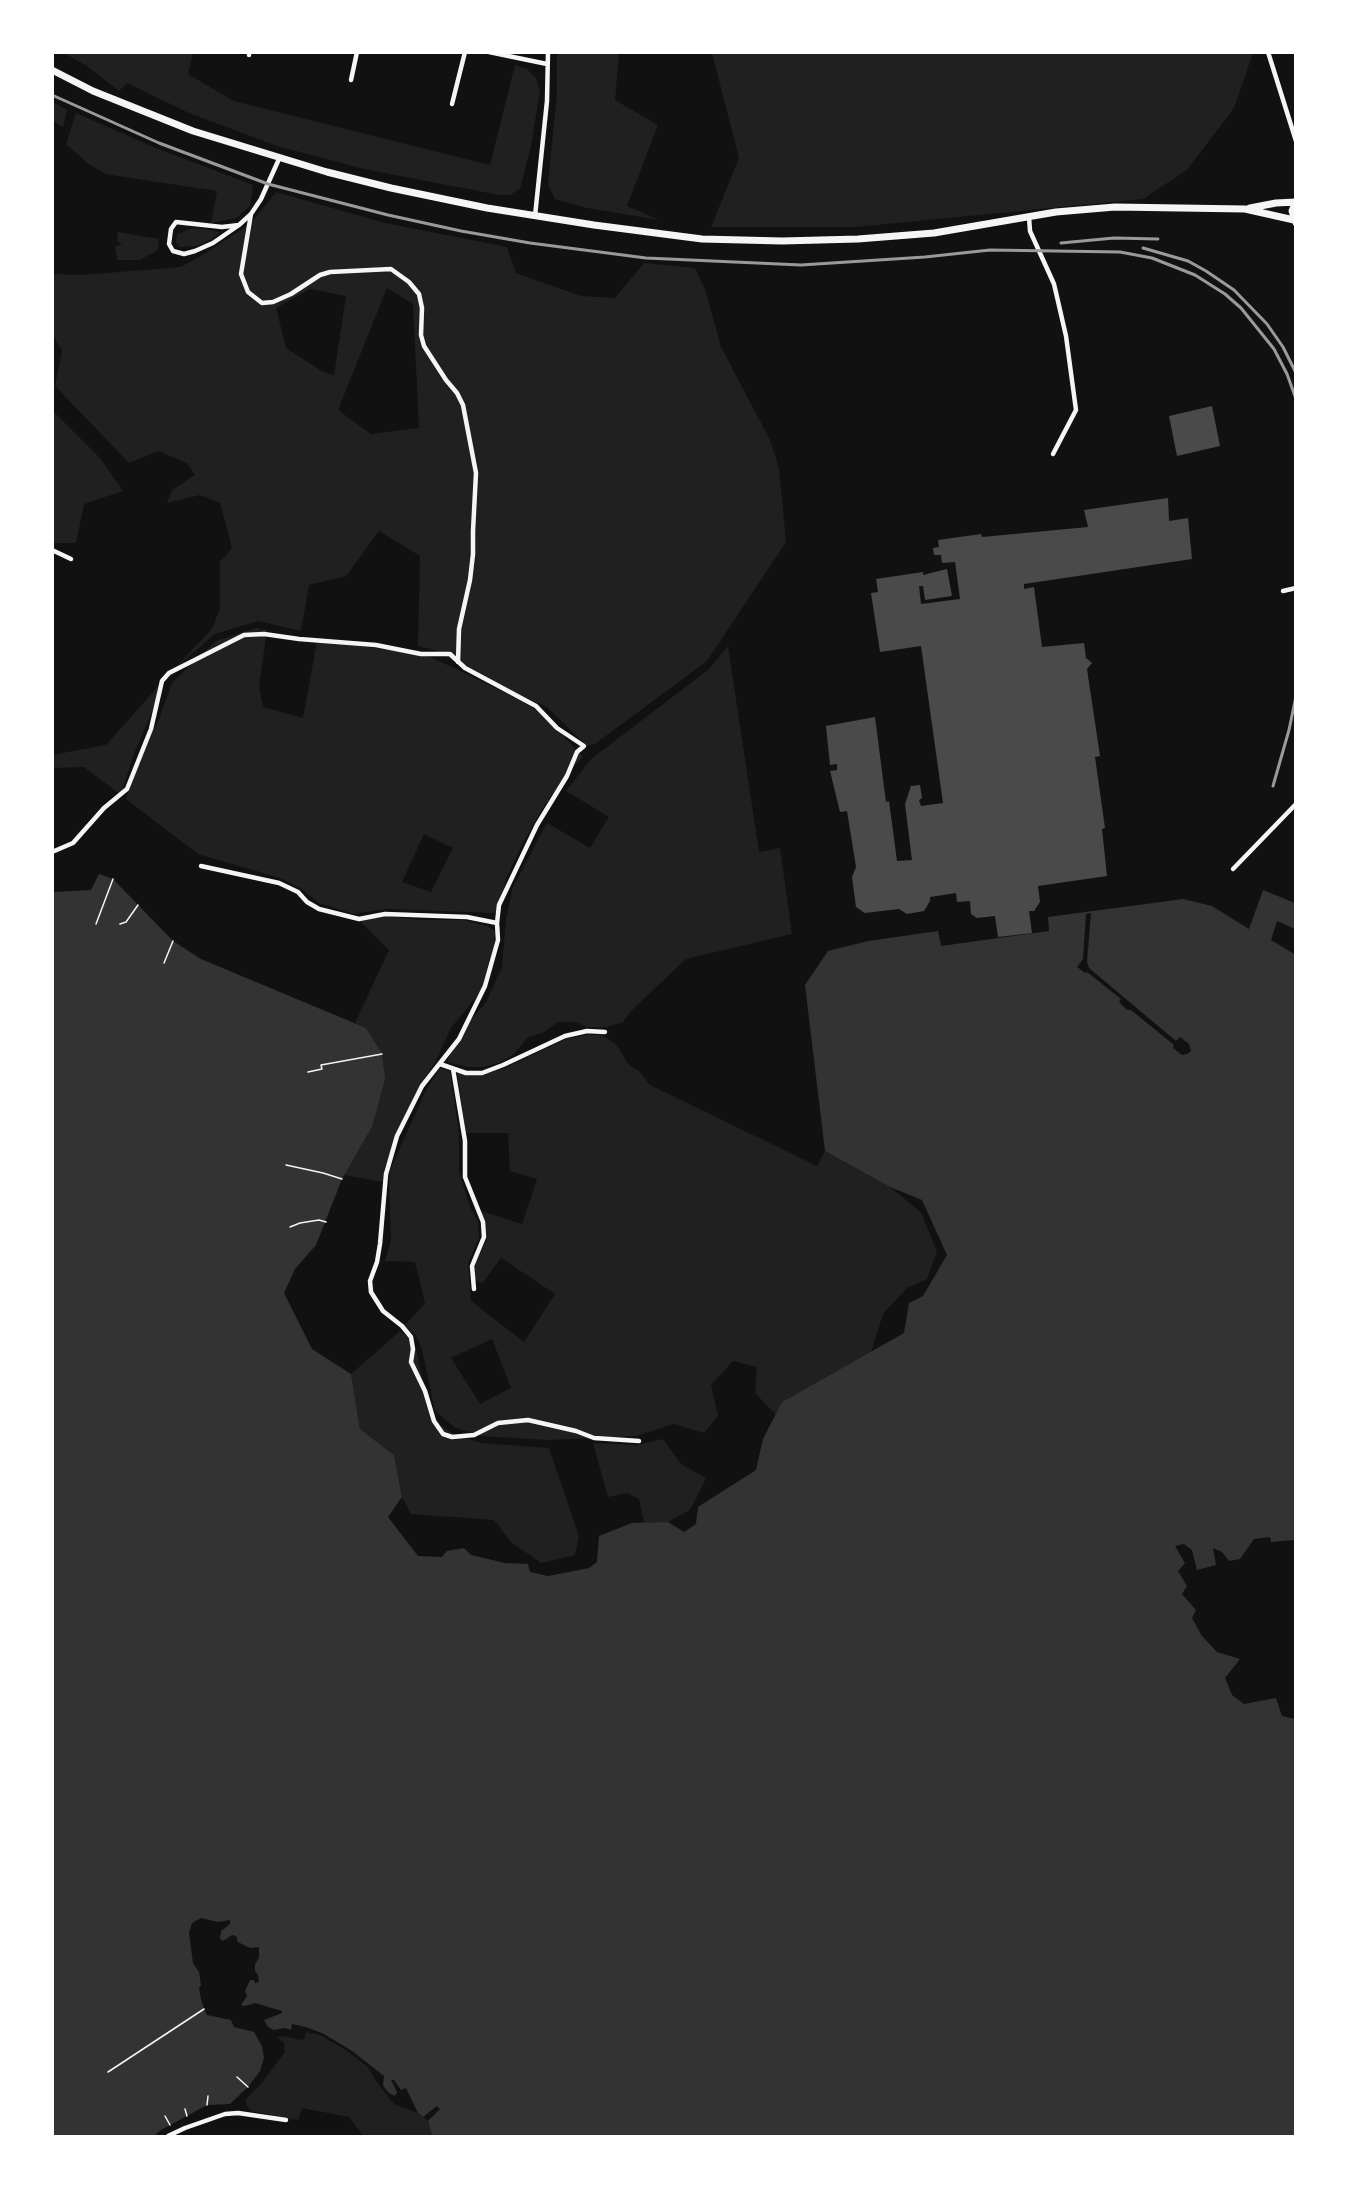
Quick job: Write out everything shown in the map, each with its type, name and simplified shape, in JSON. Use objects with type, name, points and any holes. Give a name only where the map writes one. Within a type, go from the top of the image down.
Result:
[{"type":"main road","points":[[52,70],[93,91],[193,131],[279,159],[391,188],[535,216],[702,239],[782,241],[858,239],[934,233],[1029,217],[1115,207],[1149,206],[1245,209],[1295,202],[1292,211],[1295,222],[1245,209]]},
{"type":"street","points":[[351,80],[357,52]]},
{"type":"street","points":[[452,104],[465,52]]},
{"type":"street","points":[[489,52],[547,64]]},
{"type":"street","points":[[535,216],[547,101],[548,52]]},
{"type":"street","points":[[1268,52],[1296,141]]},
{"type":"street","points":[[238,225],[176,222],[171,229],[169,243],[173,251],[184,254],[213,243],[238,225],[251,214],[261,200],[279,159]]},
{"type":"street","points":[[251,214],[242,274],[248,292],[262,303],[273,303],[320,275],[330,272],[391,269],[409,282],[418,294],[422,308],[421,335],[424,346],[463,405],[476,473],[472,531],[473,554],[470,580],[459,629],[458,662]]},
{"type":"street","points":[[1029,217],[1030,231],[1054,284],[1066,336],[1076,410],[1053,454]]},
{"type":"street","points":[[52,550],[71,559]]},
{"type":"street","points":[[1283,591],[1296,588]]},
{"type":"street","points":[[52,852],[73,843],[104,808],[126,789],[152,729],[162,681],[169,673],[244,635],[264,634],[376,645],[421,654],[450,654],[465,668],[536,706],[557,728],[584,746],[577,752],[567,776],[537,825],[499,905],[496,923],[498,940],[485,986],[459,1039],[418,1092],[397,1136],[386,1174],[380,1244],[377,1262],[370,1281],[374,1299],[383,1311],[402,1326],[411,1337],[413,1350],[411,1362],[425,1391],[434,1421],[443,1434],[452,1437],[474,1436],[498,1423],[528,1420],[576,1431],[594,1438],[639,1441]]},
{"type":"street","points":[[1233,868],[1296,804]]},
{"type":"street","points":[[201,866],[279,883],[298,891],[307,902],[319,909],[359,919],[385,914],[467,917],[496,923]]},
{"type":"street","points":[[440,1064],[466,1073],[482,1073],[565,1036],[587,1031],[605,1032]]},
{"type":"street","points":[[453,1069],[465,1141],[465,1177],[483,1222],[484,1237],[472,1266],[474,1289]]},
{"type":"street","points":[[168,2136],[194,2124],[225,2114],[238,2113],[286,2120]]},
{"type":"path","points":[[96,924],[113,879]]},
{"type":"path","points":[[120,924],[126,922],[138,905]]},
{"type":"path","points":[[164,963],[173,941]]},
{"type":"path","points":[[308,1072],[321,1069],[321,1065],[382,1054]]},
{"type":"path","points":[[286,1165],[342,1179]]},
{"type":"path","points":[[291,1227],[319,1220],[326,1222]]},
{"type":"path","points":[[108,2072],[204,2009]]},
{"type":"path","points":[[237,2077],[248,2087]]},
{"type":"path","points":[[207,2105],[208,2096]]},
{"type":"path","points":[[185,2109],[187,2116]]},
{"type":"path","points":[[165,2116],[170,2125]]},
{"type":"shaded area","points":[[64,53],[193,53],[188,74],[234,101],[490,165],[515,65],[527,69],[536,78],[540,91],[531,146],[520,189],[510,195],[499,195],[364,169],[277,146],[189,113],[127,83],[119,91],[87,66]]},
{"type":"shaded area","points":[[557,53],[619,53],[615,100],[658,125],[627,206],[659,220],[587,208],[555,199],[548,184],[557,93]]},
{"type":"shaded area","points":[[712,53],[1253,53],[1234,108],[1187,170],[1143,199],[856,227],[711,227],[739,158]]},
{"type":"shaded area","points":[[53,102],[67,110],[63,127],[53,121]]},
{"type":"shaded area","points":[[76,113],[156,148],[253,185],[250,206],[236,218],[211,223],[217,191],[105,174],[86,162],[66,144]]},
{"type":"shaded area","points":[[276,192],[385,223],[507,247],[516,273],[581,296],[615,298],[644,263],[695,268],[706,292],[721,347],[770,440],[779,468],[786,542],[707,661],[595,744],[587,746],[547,707],[497,685],[435,650],[418,646],[420,556],[379,531],[346,576],[309,585],[301,631],[258,621],[215,634],[171,672],[212,629],[220,608],[220,562],[232,548],[220,503],[200,495],[167,503],[172,490],[195,475],[187,463],[158,451],[129,463],[55,386],[62,351],[53,335],[53,274],[82,275],[181,267],[251,223]],"holes":[[[387,288],[413,304],[419,428],[371,434],[338,410]],[[310,289],[346,296],[334,375],[323,372],[286,348],[276,308]]]},
{"type":"shaded area","points":[[193,228],[220,232],[212,239],[197,246],[179,247],[176,242],[177,234]]},
{"type":"shaded area","points":[[118,232],[159,239],[158,250],[140,260],[117,260],[115,246],[122,244],[117,241]]},
{"type":"shaded area","points":[[53,411],[100,458],[123,491],[84,504],[76,543],[53,543]]},
{"type":"shaded area","points":[[256,628],[267,630],[259,686],[263,707],[303,718],[317,641],[417,653],[431,657],[542,713],[583,757],[544,806],[522,845],[506,879],[498,910],[494,913],[387,909],[354,914],[319,903],[300,888],[280,878],[198,854],[126,799],[138,762],[158,722],[172,683],[216,641]],"holes":[[[424,834],[453,848],[431,892],[402,882]]]},
{"type":"shaded area","points":[[728,646],[759,852],[780,848],[792,934],[686,959],[631,1011],[623,1022],[606,1027],[587,1027],[576,1022],[558,1022],[542,1033],[528,1037],[514,1054],[501,1062],[484,1067],[468,1067],[447,1062],[461,1032],[486,1002],[502,967],[506,920],[513,887],[547,823],[590,848],[609,817],[566,791],[591,759],[708,670]]},
{"type":"shaded area","points":[[163,681],[133,756],[121,795],[84,767],[53,768],[52,755],[106,745]]},
{"type":"shaded area","points":[[99,874],[113,879],[173,941],[201,959],[366,1028],[382,1054],[385,1079],[372,1127],[342,1179],[316,1245],[295,1269],[284,1293],[312,1349],[351,1374],[360,1429],[394,1455],[402,1497],[388,1517],[418,1556],[442,1557],[447,1551],[464,1548],[471,1555],[505,1563],[528,1564],[530,1572],[548,1576],[589,1568],[597,1562],[599,1536],[632,1523],[668,1522],[684,1532],[696,1524],[698,1507],[756,1470],[763,1439],[782,1402],[904,1333],[909,1303],[923,1296],[947,1255],[922,1200],[890,1187],[825,1151],[805,985],[828,951],[868,941],[938,931],[941,946],[1049,931],[1048,917],[1183,899],[1212,906],[1249,929],[1263,890],[1295,903],[1295,929],[1277,921],[1271,940],[1296,955],[1295,1540],[1271,1542],[1270,1537],[1254,1539],[1240,1559],[1229,1561],[1222,1552],[1213,1548],[1216,1565],[1197,1570],[1192,1550],[1184,1544],[1175,1546],[1185,1563],[1178,1571],[1187,1586],[1182,1594],[1196,1610],[1192,1618],[1202,1636],[1217,1652],[1240,1659],[1225,1678],[1232,1695],[1244,1704],[1276,1698],[1282,1716],[1295,1719],[1295,2136],[432,2136],[428,2121],[440,2109],[437,2106],[423,2117],[418,2113],[406,2088],[401,2090],[394,2080],[391,2080],[397,2092],[395,2096],[389,2093],[383,2086],[384,2076],[352,2051],[324,2034],[306,2027],[292,2024],[291,2030],[285,2028],[274,2030],[268,2027],[264,2020],[282,2011],[255,2003],[241,2005],[247,1996],[245,1991],[250,1980],[254,1980],[255,1983],[259,1982],[255,1964],[259,1958],[259,1947],[250,1948],[238,1942],[236,1936],[232,1935],[223,1941],[220,1939],[221,1931],[230,1924],[230,1920],[218,1922],[201,1918],[192,1923],[189,1933],[193,1963],[199,1972],[201,1985],[199,1988],[204,2009],[207,2015],[231,2020],[234,2027],[254,2032],[262,2046],[264,2058],[260,2071],[248,2087],[230,2104],[207,2105],[154,2136],[53,2136],[52,892],[91,890]]},
{"type":"shaded area","points":[[385,916],[419,920],[464,920],[487,926],[495,931],[492,971],[481,991],[451,1028],[436,1061],[419,1087],[384,1168],[383,1182],[344,1175],[372,1127],[366,1028],[355,1023],[389,950],[360,921]]},
{"type":"shaded area","points":[[602,1035],[616,1044],[629,1065],[639,1071],[650,1085],[817,1166],[825,1151],[890,1187],[921,1212],[937,1251],[927,1279],[907,1288],[883,1314],[871,1352],[782,1402],[776,1415],[755,1393],[757,1367],[733,1361],[711,1385],[718,1416],[704,1433],[674,1424],[636,1436],[547,1440],[481,1436],[454,1427],[435,1411],[422,1349],[416,1336],[405,1325],[425,1303],[415,1262],[385,1261],[391,1240],[390,1170],[426,1090],[440,1068],[450,1071],[459,1133],[459,1172],[470,1207],[478,1222],[479,1238],[468,1263],[471,1301],[524,1342],[555,1294],[501,1258],[482,1284],[475,1279],[473,1269],[487,1239],[485,1220],[481,1211],[522,1224],[537,1179],[510,1171],[508,1133],[466,1133],[457,1073],[481,1075],[507,1067],[566,1039]],"holes":[[[492,1339],[511,1388],[480,1404],[451,1358]]]},
{"type":"shaded area","points":[[400,1331],[411,1339],[417,1353],[431,1418],[452,1433],[481,1443],[549,1448],[579,1536],[575,1555],[541,1563],[511,1542],[494,1520],[411,1514],[402,1497],[394,1455],[360,1429],[351,1374]]},
{"type":"shaded area","points":[[663,1439],[681,1464],[706,1478],[690,1510],[668,1522],[644,1523],[639,1499],[627,1493],[608,1497],[593,1443],[636,1445]]},
{"type":"shaded area","points":[[306,2032],[320,2035],[346,2050],[368,2067],[394,2104],[418,2113],[428,2121],[432,2136],[363,2136],[349,2117],[302,2108],[298,2120],[251,2111],[246,2099],[260,2085],[285,2052],[284,2043],[277,2037],[301,2040],[304,2039]]},
{"type":"pier","points":[[1091,913],[1087,962],[1089,968],[1176,1041],[1180,1037],[1189,1044],[1191,1051],[1187,1054],[1182,1055],[1173,1048],[1174,1045],[1131,1010],[1127,1010],[1119,1002],[1121,999],[1087,972],[1077,967],[1083,959],[1086,914]]},
{"type":"building","points":[[1212,406],[1220,446],[1177,456],[1169,416]]},
{"type":"building","points":[[1168,498],[1169,521],[1188,518],[1192,559],[1024,584],[1024,589],[1034,587],[1042,647],[1084,643],[1086,658],[1092,663],[1087,669],[1100,756],[1095,757],[1105,828],[1102,829],[1107,876],[1038,886],[1040,902],[1034,911],[1029,911],[1032,933],[998,937],[995,916],[977,918],[971,914],[970,901],[957,902],[956,893],[930,897],[924,911],[907,914],[899,909],[865,913],[856,907],[852,877],[856,867],[847,811],[840,812],[830,771],[837,770],[837,764],[830,765],[826,726],[875,717],[886,802],[889,801],[897,861],[912,860],[905,804],[911,786],[920,785],[921,806],[943,803],[921,646],[880,652],[871,593],[878,592],[876,579],[923,572],[923,575],[947,569],[952,596],[925,600],[923,586],[919,586],[921,604],[960,599],[955,562],[942,563],[941,555],[934,555],[933,548],[939,547],[938,540],[981,534],[982,537],[1088,527],[1084,510]]},
{"type":"railway","points":[[52,95],[159,143],[268,184],[388,215],[530,243],[646,258],[801,265],[925,257],[990,250],[1120,252],[1152,258],[1195,275],[1225,294],[1241,308],[1274,349],[1287,374],[1296,399]]},
{"type":"railway","points":[[1061,243],[1114,238],[1158,239]]},
{"type":"railway","points":[[1143,248],[1188,261],[1234,290],[1267,324],[1283,347],[1296,373]]},
{"type":"railway","points":[[1273,786],[1296,696]]}]
